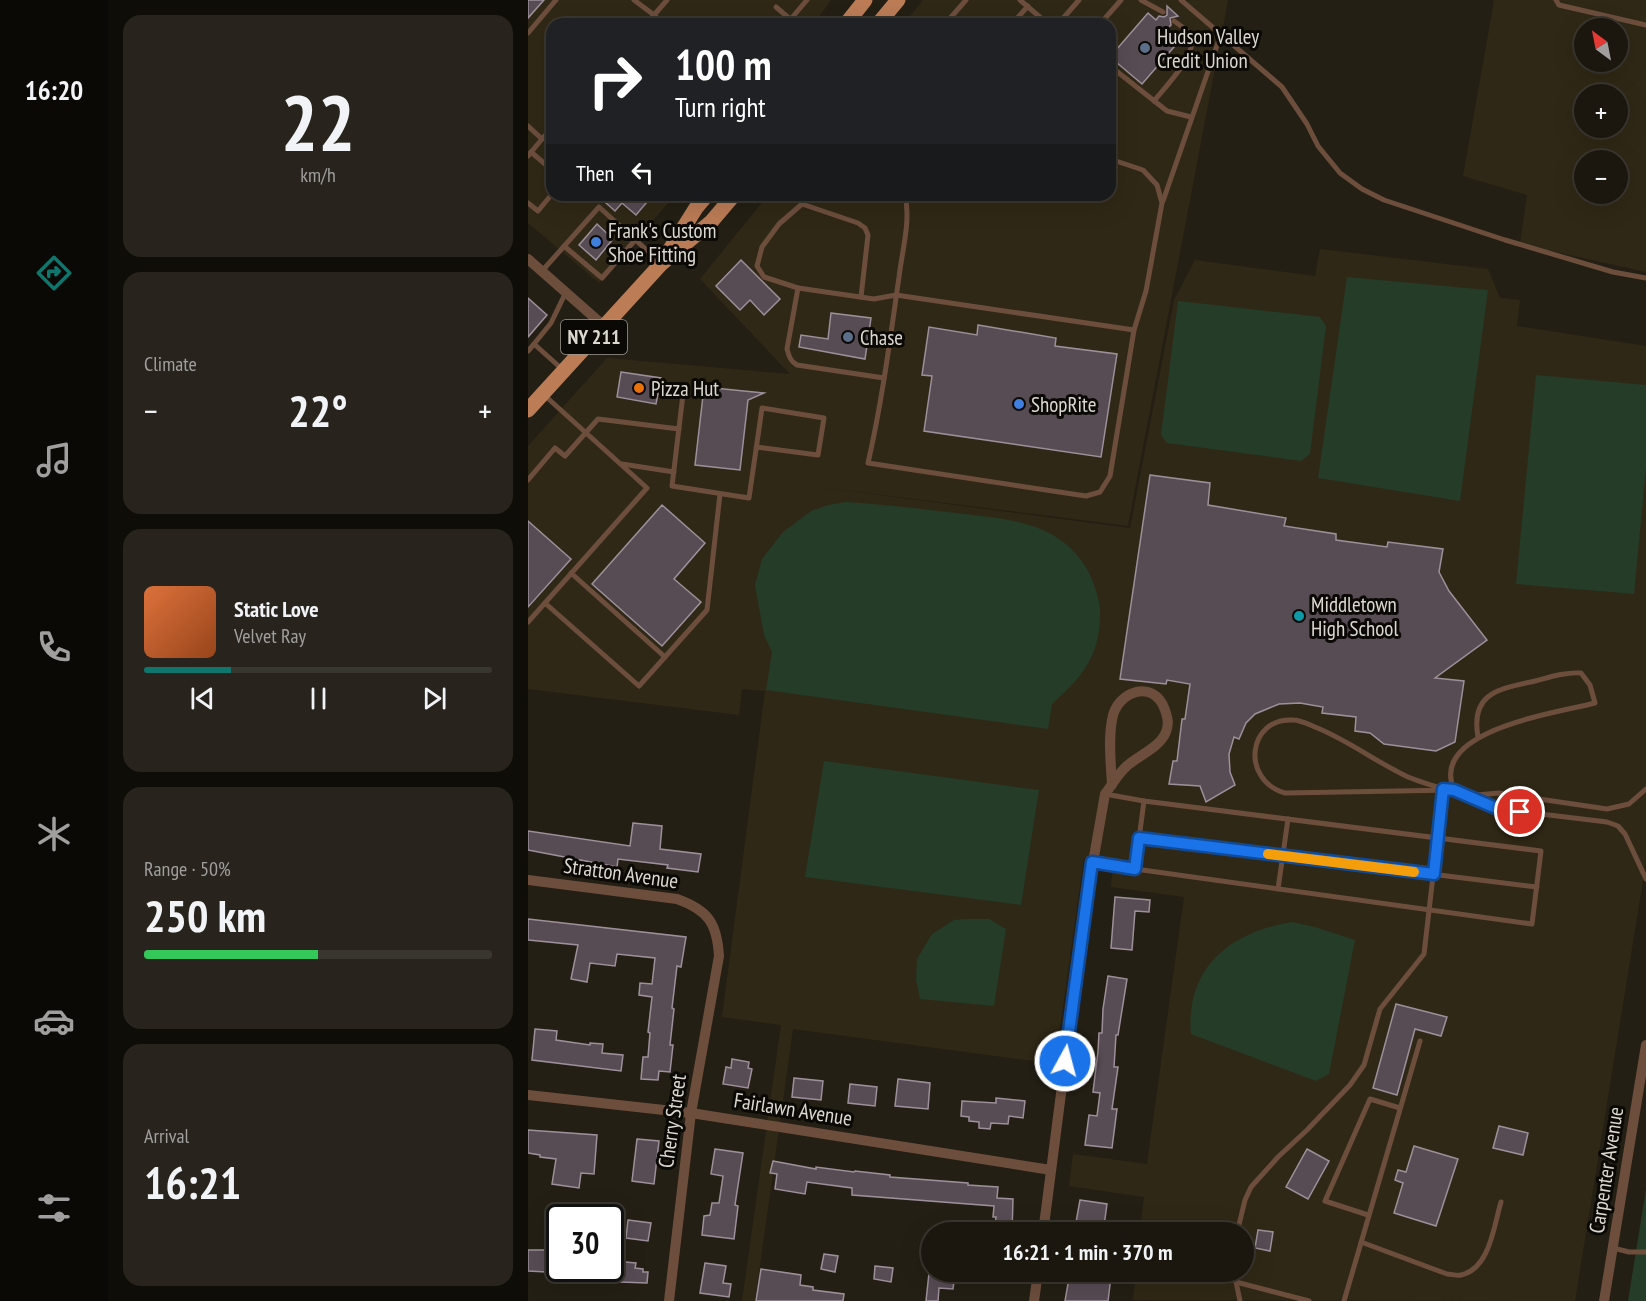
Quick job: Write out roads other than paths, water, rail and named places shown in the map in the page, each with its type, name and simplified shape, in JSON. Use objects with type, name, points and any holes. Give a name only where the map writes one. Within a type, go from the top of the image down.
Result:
[{"type":"main road","points":[[851,18],[865,0]]},
{"type":"main road","points":[[883,18],[898,0]]},
{"type":"main road","name":"NY 211","points":[[661,264],[702,201]]},
{"type":"main road","name":"NY 211","points":[[528,410],[661,264],[711,222],[729,201]]},
{"type":"street","points":[[528,259],[604,326]]},
{"type":"street","points":[[1044,1222],[1092,862],[1109,789],[1112,719],[1121,699],[1139,690],[1154,694],[1163,706],[1169,723],[1165,735],[1156,745],[1126,766],[1109,789]]},
{"type":"street","name":"Stratton Avenue","points":[[528,880],[677,899],[698,906],[711,922],[716,933],[718,947]]},
{"type":"street","name":"Cherry Street","points":[[669,1301],[691,1113],[719,956],[718,947]]},
{"type":"street","name":"Carpenter Avenue","points":[[1604,1301],[1646,1045]]},
{"type":"street","name":"Fairlawn Avenue","points":[[528,1095],[691,1113],[1051,1170]]},
{"type":"street","points":[[1035,1301],[1037,1282]]},
{"type":"lane","points":[[528,33],[556,0]]},
{"type":"lane","points":[[634,0],[657,18]]},
{"type":"lane","points":[[651,18],[667,0]]},
{"type":"lane","points":[[796,18],[807,0]]},
{"type":"lane","points":[[950,18],[966,0]]},
{"type":"lane","points":[[1020,0],[1041,18]]},
{"type":"lane","points":[[1063,18],[1079,0]]},
{"type":"lane","points":[[1105,18],[1121,0]]},
{"type":"lane","points":[[1140,0],[1163,12]]},
{"type":"lane","points":[[1181,0],[1282,87],[1307,124],[1318,146],[1340,173],[1362,189],[1384,200],[1494,236],[1613,272],[1646,278]]},
{"type":"lane","points":[[1556,0],[1559,5],[1646,25]]},
{"type":"lane","points":[[1017,18],[1028,6]]},
{"type":"lane","points":[[776,8],[788,18]]},
{"type":"lane","points":[[1154,101],[1188,57],[1192,45],[1190,34],[1174,21]]},
{"type":"lane","points":[[907,201],[908,206],[884,378],[868,463],[1086,496],[1100,492],[1110,476],[1134,330],[1146,291],[1162,203],[1221,34]]},
{"type":"lane","points":[[1116,71],[1167,111],[1191,117]]},
{"type":"lane","points":[[528,126],[542,139]]},
{"type":"lane","points":[[546,135],[530,154],[546,166]]},
{"type":"lane","points":[[1116,161],[1143,170],[1157,185],[1162,203]]},
{"type":"lane","points":[[528,202],[538,212],[547,201]]},
{"type":"lane","points":[[861,297],[868,235],[865,228],[858,223],[802,204],[779,224],[762,247],[757,266],[764,277],[798,288],[874,299],[896,295],[1134,330]]},
{"type":"lane","points":[[542,271],[599,207],[661,264]]},
{"type":"lane","points":[[564,246],[602,279],[636,239]]},
{"type":"lane","points":[[798,288],[787,349],[793,363],[884,378]]},
{"type":"lane","points":[[528,351],[551,322],[566,292]]},
{"type":"lane","points":[[534,344],[564,371]]},
{"type":"lane","points":[[684,386],[672,486],[749,498],[756,447],[762,408],[824,418],[818,455],[756,447]]},
{"type":"lane","points":[[528,622],[647,488],[543,394]]},
{"type":"lane","points":[[528,480],[555,448],[564,456],[598,419],[679,429]]},
{"type":"lane","points":[[621,464],[674,472]]},
{"type":"lane","points":[[545,603],[639,686],[706,610],[720,494]]},
{"type":"lane","points":[[571,573],[665,657]]},
{"type":"lane","points":[[1454,790],[1450,781],[1451,764],[1465,746],[1478,737],[1501,727],[1594,704],[1590,685],[1581,673],[1568,672],[1496,690],[1485,698],[1478,709],[1476,725],[1478,737]]},
{"type":"lane","points":[[1443,789],[1408,777],[1330,733],[1297,720],[1281,721],[1267,729],[1255,750],[1259,774],[1270,786],[1285,793],[1443,789],[1454,790],[1498,809],[1607,822],[1618,826],[1625,834],[1646,879]]},
{"type":"lane","points":[[1092,862],[1532,924],[1541,850],[1144,801],[1109,789]]},
{"type":"lane","points":[[1239,1222],[1251,1187],[1350,1085],[1364,1065],[1380,1009],[1424,954],[1443,789]]},
{"type":"lane","points":[[1466,796],[1499,793],[1607,809],[1629,804],[1646,789]]},
{"type":"lane","points":[[1135,869],[1144,801]]},
{"type":"lane","points":[[1607,809],[1607,822]]},
{"type":"lane","points":[[1278,889],[1288,819]]},
{"type":"lane","points":[[1139,838],[1536,887]]},
{"type":"lane","points":[[1344,1301],[1420,1041]]},
{"type":"lane","points":[[1368,1215],[1325,1201],[1370,1099],[1400,1108]]},
{"type":"lane","points":[[1361,1242],[1447,1274],[1461,1275],[1481,1262],[1501,1202]]},
{"type":"lane","points":[[1613,1248],[1629,1252],[1646,1252]]},
{"type":"lane","points":[[1240,1301],[1236,1282],[1309,1301]]},
{"type":"place","name":"Hudson Valley Credit Union","points":[[1145,48]]},
{"type":"place","name":"Frank's Custom Shoe Fitting","points":[[596,242]]},
{"type":"place","name":"Chase","points":[[848,337]]},
{"type":"place","name":"Pizza Hut","points":[[639,388]]},
{"type":"place","name":"ShopRite","points":[[1019,404]]},
{"type":"place","name":"Middletown High School","points":[[1299,616]]}]
